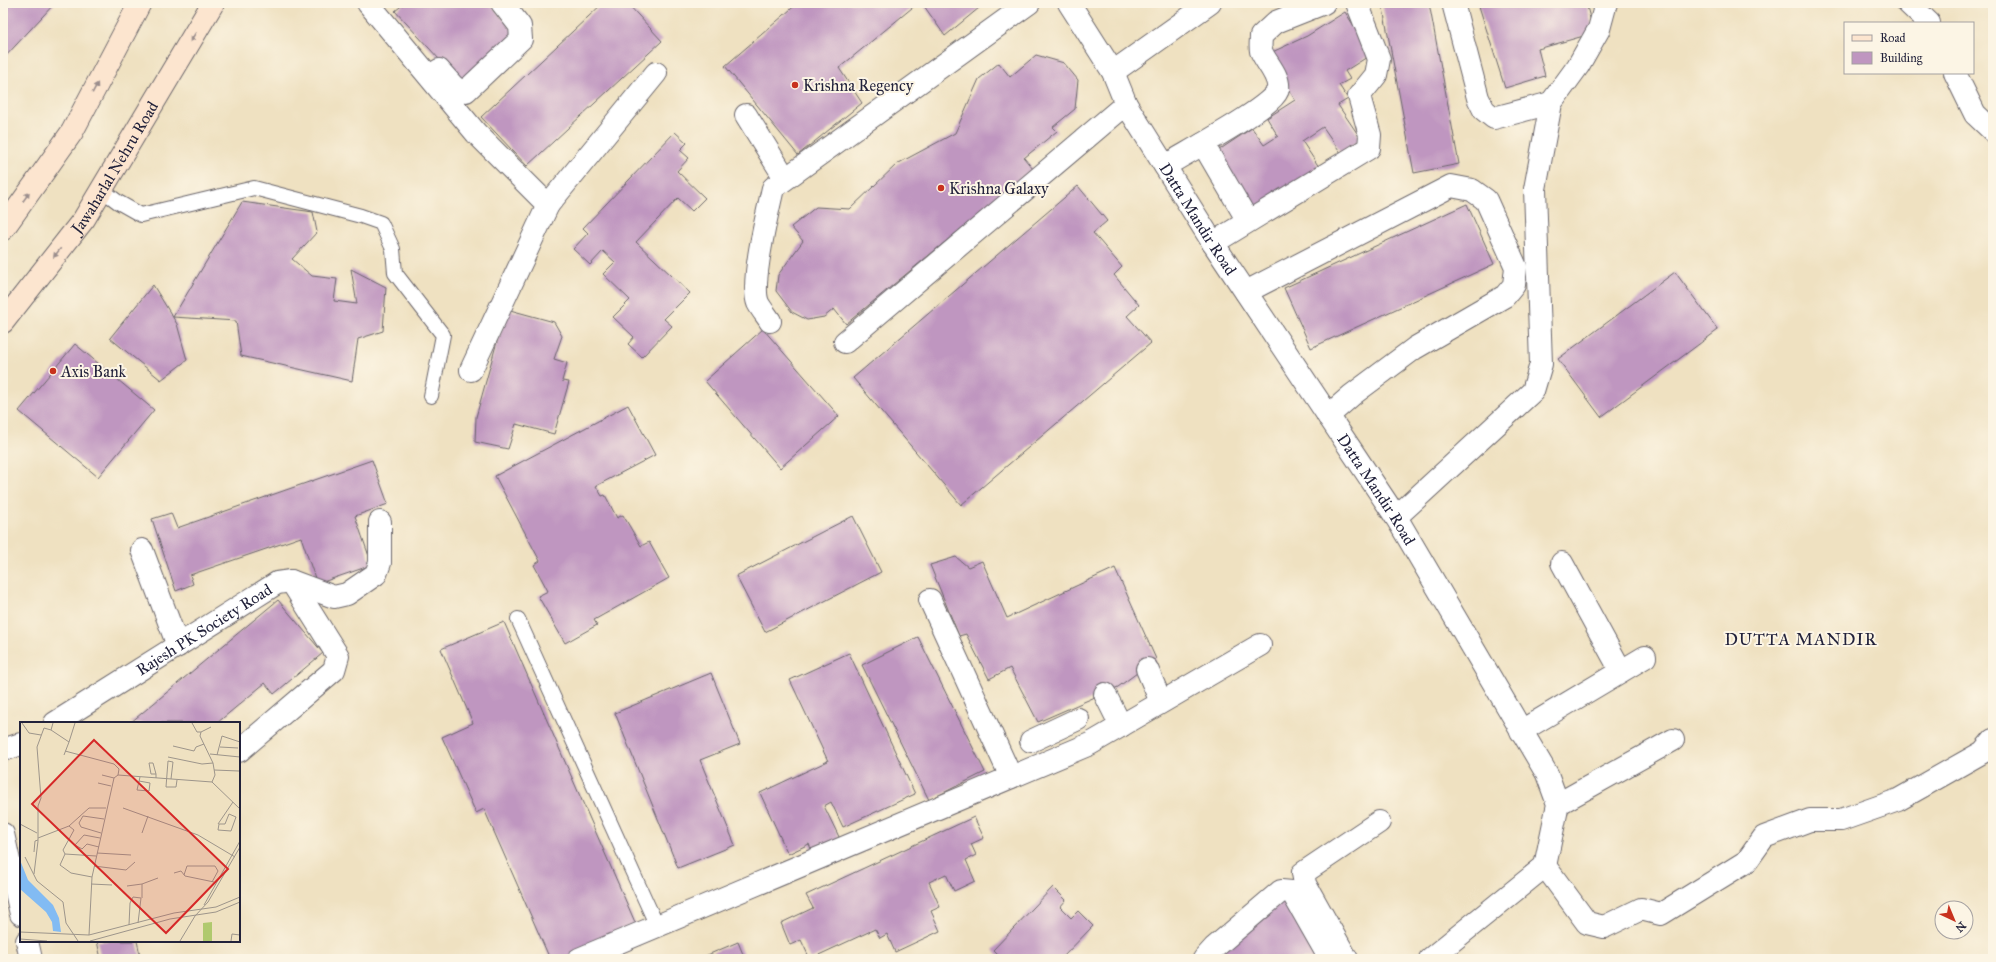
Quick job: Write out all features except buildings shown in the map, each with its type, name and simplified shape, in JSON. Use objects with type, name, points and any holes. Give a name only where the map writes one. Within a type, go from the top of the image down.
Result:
[{"type":"main road","points":[[3,229],[72,132],[140,3]]},
{"type":"main road","name":"Jawaharlal Nehru Road","points":[[3,322],[84,219],[213,3]]},
{"type":"street","points":[[368,3],[476,132],[548,205]]},
{"type":"street","points":[[385,3],[386,10],[454,88],[466,91],[521,39],[520,26],[502,3]]},
{"type":"street","points":[[770,321],[758,303],[756,282],[768,212],[774,188],[785,178],[1029,3]]},
{"type":"street","name":"Datta Mandir Road","points":[[1069,3],[1113,72],[1126,104],[1213,243],[1396,517],[1547,774],[1558,804]]},
{"type":"street","points":[[1113,72],[1210,3]]},
{"type":"street","points":[[1165,166],[1203,144],[1268,102],[1278,91],[1278,81],[1260,49],[1261,36],[1276,22],[1324,3]]},
{"type":"street","points":[[1213,243],[1369,148],[1370,135],[1359,96],[1376,75],[1378,59],[1357,3]]},
{"type":"street","points":[[1453,3],[1478,98],[1484,110],[1494,118],[1551,103]]},
{"type":"street","points":[[1396,517],[1533,391],[1541,364],[1535,189],[1551,103],[1578,66],[1599,29],[1606,3]]},
{"type":"street","points":[[1908,3],[1928,22]]},
{"type":"street","points":[[471,370],[548,205],[656,73]]},
{"type":"street","points":[[1955,74],[1975,114],[1993,132]]},
{"type":"street","points":[[845,342],[1126,104]]},
{"type":"street","points":[[746,115],[785,178]]},
{"type":"street","points":[[1203,144],[1248,222]]},
{"type":"street","points":[[1246,292],[1451,186],[1472,190],[1486,200],[1516,266],[1514,284],[1505,296],[1415,348],[1352,394],[1328,416]]},
{"type":"street","name":"Rajesh PK Society Road","points":[[57,722],[277,583],[291,581],[334,596],[347,594],[376,574],[380,563],[380,522]]},
{"type":"street","points":[[142,550],[178,646]]},
{"type":"street","points":[[1562,563],[1621,671]]},
{"type":"street","points":[[240,750],[334,670],[338,656],[291,581]]},
{"type":"street","points":[[930,600],[1011,778]]},
{"type":"street","points":[[579,959],[1090,744],[1260,645]]},
{"type":"street","points":[[1521,731],[1645,657]]},
{"type":"street","points":[[1147,669],[1161,702]]},
{"type":"street","points":[[1105,694],[1121,726]]},
{"type":"street","points":[[1040,765],[1029,737],[1076,714],[1090,744]]},
{"type":"street","points":[[1430,959],[1545,866],[1558,804],[1673,740]]},
{"type":"street","points":[[1545,866],[1587,923],[1604,927],[1641,910],[1661,914],[1747,861],[1764,837],[1810,820],[1841,820],[1898,800],[1983,752],[1993,740]]},
{"type":"street","points":[[3,750],[20,744]]},
{"type":"street","points":[[1347,959],[1305,884],[1303,873],[1379,822]]},
{"type":"street","points":[[3,834],[15,859],[20,905]]},
{"type":"street","points":[[1204,959],[1214,948],[1282,891],[1292,892],[1330,959]]},
{"type":"street","points":[[27,942],[31,959]]},
{"type":"lane","points":[[102,190],[118,202],[141,215],[254,188],[361,216],[381,223],[393,249],[395,273],[443,335],[431,396]]},
{"type":"lane","points":[[518,619],[657,926]]},
{"type":"place","name":"Krishna Regency","points":[[795,85]]},
{"type":"place","name":"Krishna Galaxy","points":[[941,188]]},
{"type":"place","name":"Axis Bank","points":[[53,371]]},
{"type":"district","name":"DUTTA MANDIR","points":[[1801,639]]}]
